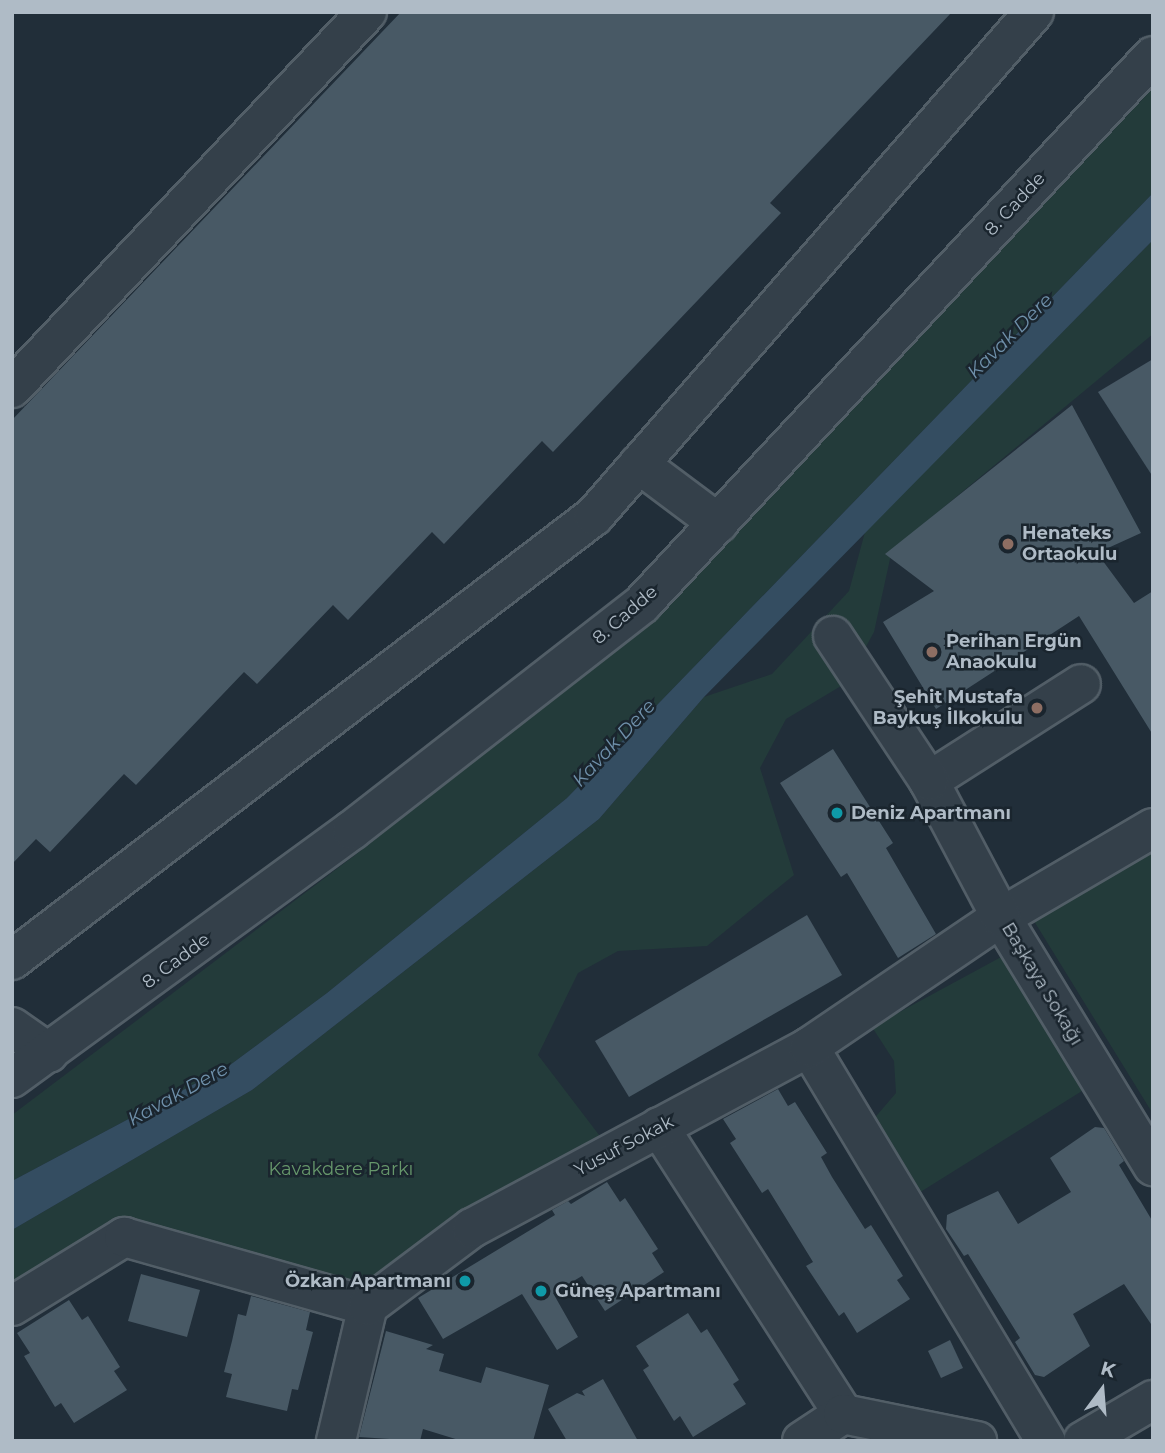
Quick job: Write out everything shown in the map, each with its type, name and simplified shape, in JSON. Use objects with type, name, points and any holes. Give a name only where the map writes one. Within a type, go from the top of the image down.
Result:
[{"type":"street","points":[[12,388],[367,12]]},
{"type":"street","points":[[12,960],[594,516],[1034,12]]},
{"type":"street","name":"8. Cadde","points":[[12,1078],[352,830],[642,604],[1153,56]]},
{"type":"street","points":[[639,464],[718,523]]},
{"type":"street","points":[[833,636],[929,781],[1001,917]]},
{"type":"street","points":[[929,781],[1081,684]]},
{"type":"street","name":"Başkaya Sokağı","points":[[1153,828],[1001,917],[1153,1166]]},
{"type":"street","name":"Yusuf Sokak","points":[[368,1306],[472,1228],[809,1046],[1001,917]]},
{"type":"street","points":[[12,1027],[49,1053]]},
{"type":"street","points":[[809,1046],[1046,1441]]},
{"type":"street","points":[[659,1127],[843,1414]]},
{"type":"street","points":[[12,1306],[124,1237],[368,1306],[337,1441]]},
{"type":"street","points":[[1083,1441],[1153,1400]]},
{"type":"street","points":[[802,1441],[843,1414],[978,1441]]},
{"type":"green space","points":[[1153,88],[1153,193],[567,798],[327,993],[230,1065],[12,1181],[12,1115],[363,849],[657,617]]},
{"type":"green space","name":"Kavakdere Parkı","points":[[1153,240],[1153,334],[892,550],[874,632],[846,683],[786,719],[760,768],[794,875],[707,946],[618,951],[578,973],[538,1055],[609,1148],[369,1297],[122,1230],[12,1297],[12,1230],[252,1090],[599,819],[704,697],[772,674],[849,591],[865,532]]},
{"type":"green space","points":[[1153,849],[1153,1114],[1034,921]]},
{"type":"green space","points":[[1003,956],[1082,1091],[914,1196],[872,1121],[896,1093],[894,1061],[872,1027]]},
{"type":"water","name":"Kavak Dere","points":[[1153,193],[1153,240],[704,697],[599,819],[252,1090],[12,1230],[12,1181],[230,1065],[327,993],[567,798]]},
{"type":"building","points":[[401,12],[952,12],[770,203],[781,213],[553,452],[542,441],[444,544],[432,532],[348,620],[333,605],[257,684],[244,672],[136,785],[124,774],[50,852],[36,839],[12,864],[12,420]]},
{"type":"building","points":[[1153,359],[1153,477],[1098,392]]},
{"type":"building","name":"Henateks Ortaokulu","points":[[1072,405],[1141,533],[1097,553],[1134,603],[1153,591],[1153,735],[1079,616],[936,709],[883,622],[934,591],[885,554]]},
{"type":"building","name":"Deniz Apartmanı","points":[[833,749],[893,843],[886,848],[936,934],[898,958],[847,873],[841,877],[780,783]]},
{"type":"building","points":[[807,915],[842,975],[629,1097],[595,1041]]},
{"type":"building","points":[[778,1089],[788,1106],[795,1102],[827,1153],[821,1157],[832,1177],[865,1229],[871,1225],[903,1276],[897,1280],[910,1299],[857,1333],[844,1312],[839,1316],[806,1266],[813,1262],[768,1189],[762,1193],[730,1143],[736,1139],[723,1119]]},
{"type":"building","points":[[1095,1127],[1104,1128],[1124,1161],[1119,1165],[1153,1222],[1153,1327],[1124,1284],[1073,1314],[1090,1346],[1044,1377],[1035,1375],[1015,1342],[1020,1338],[968,1254],[964,1256],[946,1229],[947,1215],[998,1191],[1018,1224],[1071,1192],[1050,1158]]},
{"type":"building","points":[[607,1182],[620,1202],[625,1198],[658,1249],[652,1253],[664,1272],[605,1311],[582,1276],[553,1293],[578,1337],[557,1350],[522,1294],[443,1339],[418,1298],[555,1215],[552,1210],[568,1201],[571,1204]]},
{"type":"building","points":[[141,1274],[200,1290],[187,1337],[128,1321]]},
{"type":"building","points":[[251,1296],[310,1312],[306,1330],[313,1332],[298,1390],[292,1389],[287,1411],[226,1397],[232,1374],[224,1372],[238,1314],[246,1316]]},
{"type":"building","points":[[69,1300],[82,1320],[88,1316],[120,1367],[114,1371],[127,1390],[74,1423],[61,1403],[55,1407],[24,1356],[30,1353],[17,1333]]},
{"type":"building","points":[[688,1313],[701,1333],[707,1329],[739,1380],[733,1384],[746,1404],[693,1437],[680,1416],[674,1421],[643,1370],[649,1366],[636,1346]]},
{"type":"building","points":[[386,1331],[433,1345],[426,1349],[444,1354],[439,1371],[481,1383],[486,1367],[549,1385],[533,1441],[462,1441],[423,1429],[420,1441],[359,1437]]},
{"type":"building","points":[[950,1340],[963,1368],[941,1378],[928,1351]]},
{"type":"building","points":[[603,1379],[638,1441],[567,1441],[548,1409],[577,1393],[585,1396],[582,1391]]},
{"type":"place","name":"Henateks Ortaokulu","points":[[1008,544]]},
{"type":"place","name":"Perihan Ergün Anaokulu","points":[[932,652]]},
{"type":"place","name":"Şehit Mustafa Baykuş İlkokulu","points":[[1037,708]]},
{"type":"place","name":"Deniz Apartmanı","points":[[837,813]]},
{"type":"place","name":"Özkan Apartmanı","points":[[465,1281]]},
{"type":"place","name":"Güneş Apartmanı","points":[[541,1291]]}]
